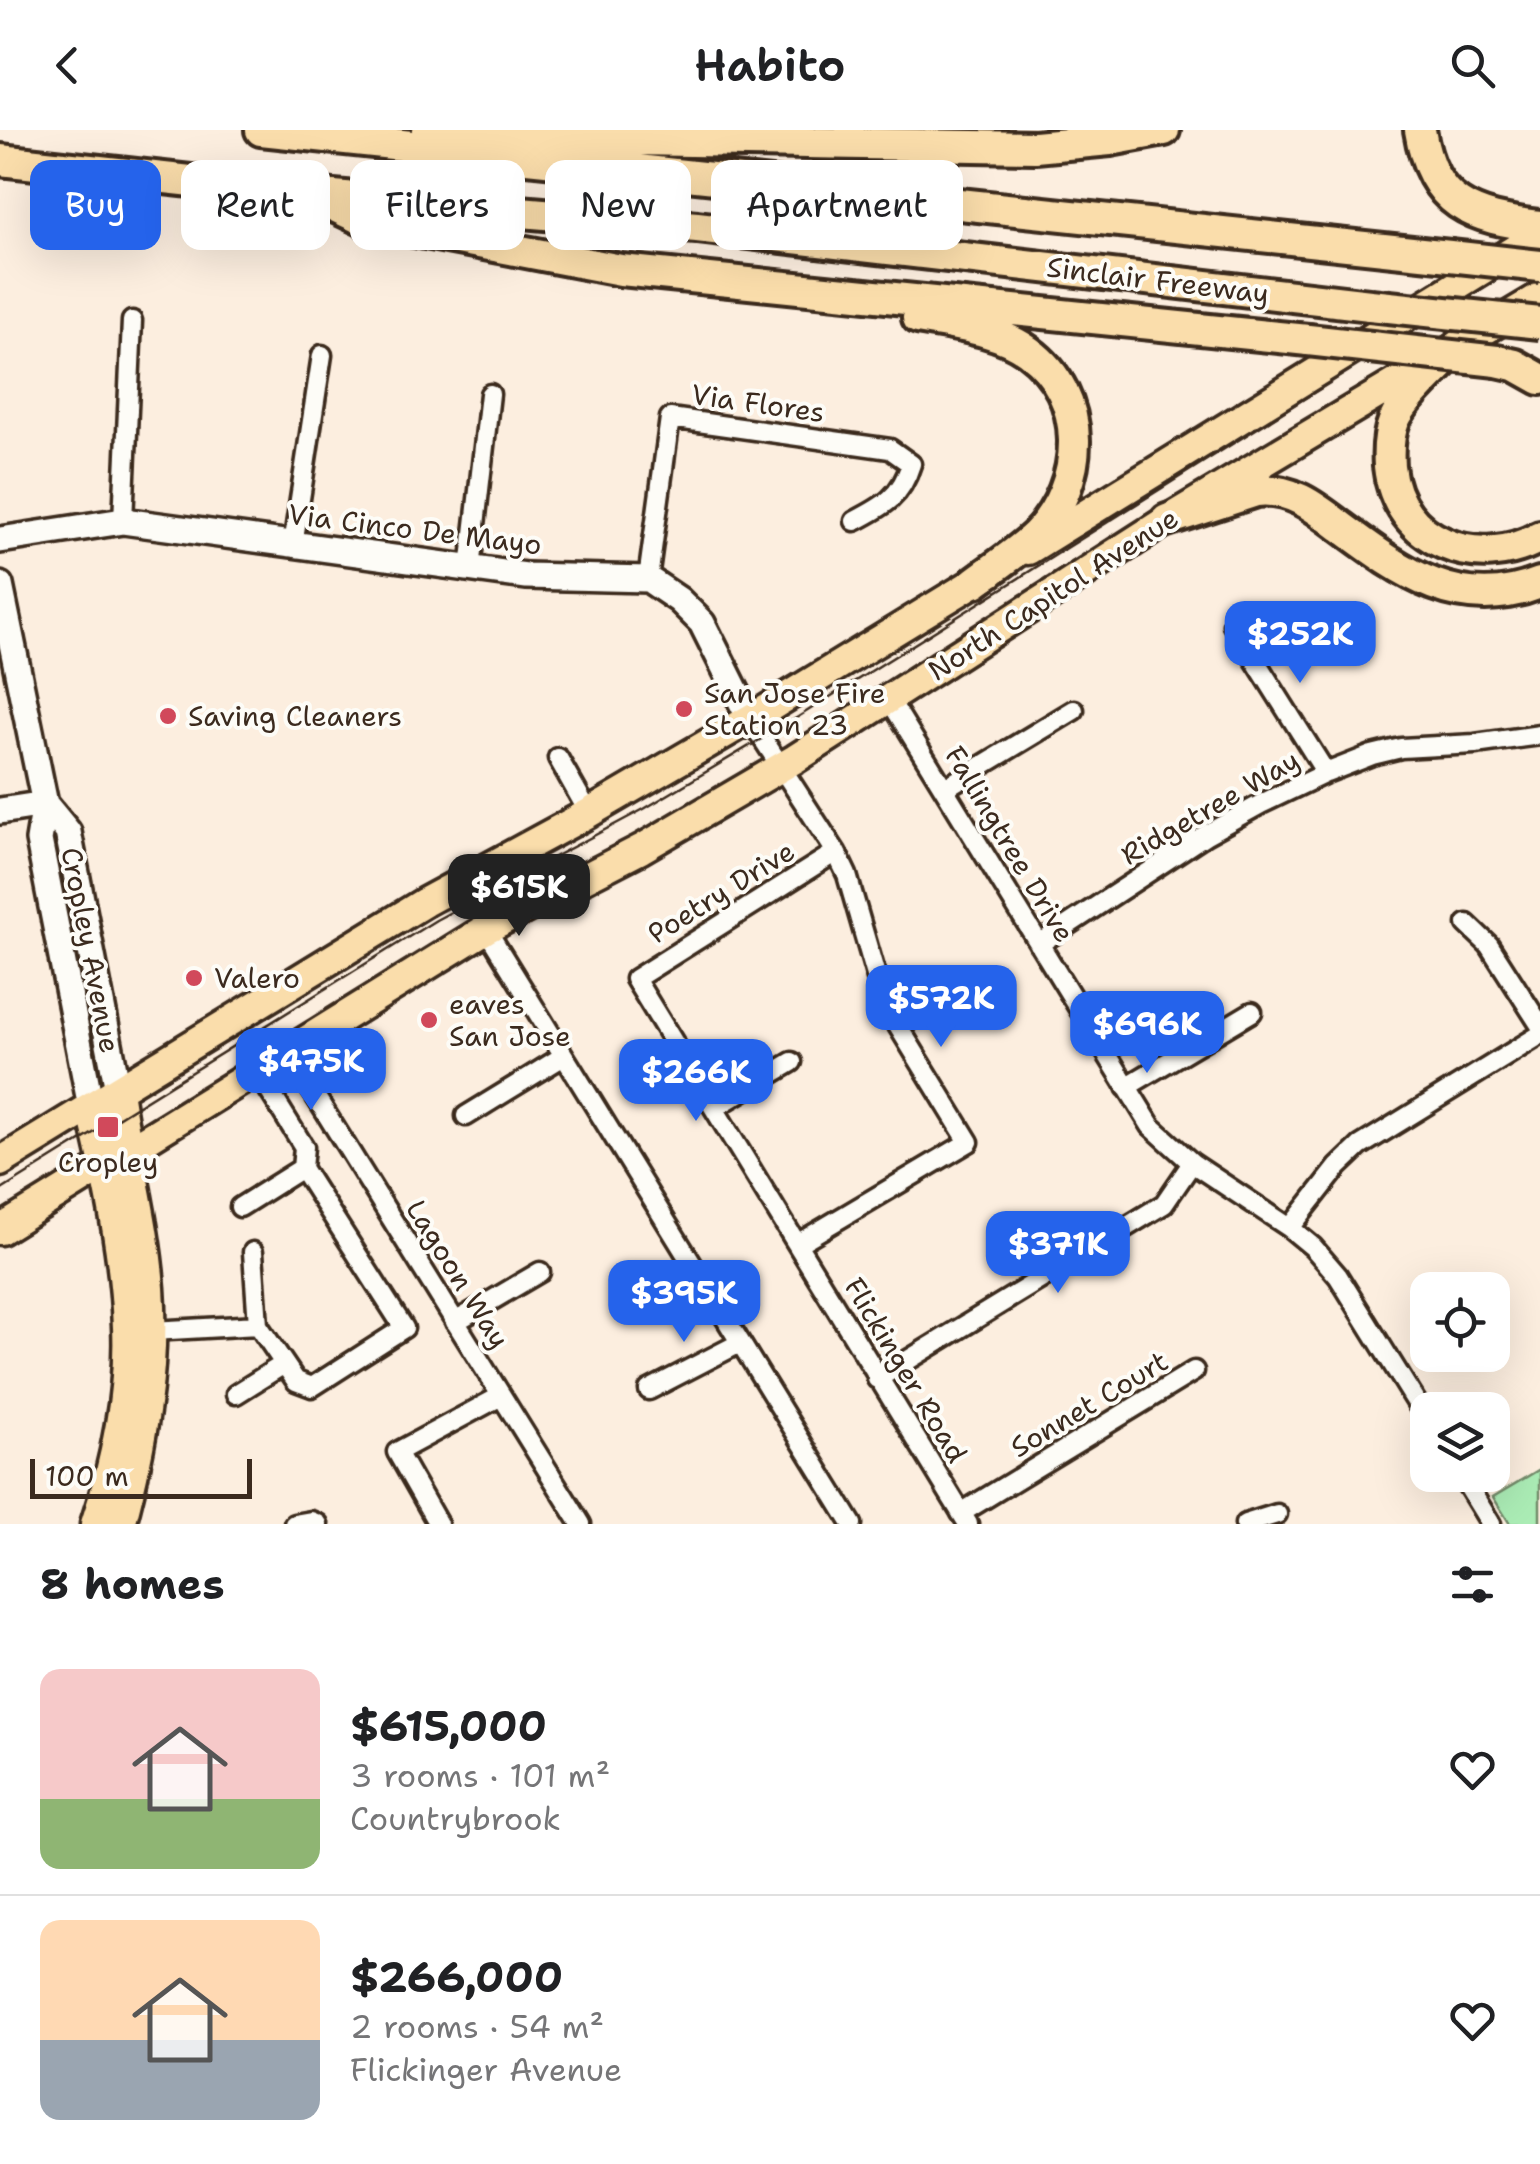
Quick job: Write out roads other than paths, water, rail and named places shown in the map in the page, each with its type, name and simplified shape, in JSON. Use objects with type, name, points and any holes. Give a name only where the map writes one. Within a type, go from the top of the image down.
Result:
[{"type":"highway","name":"Sinclair Freeway","points":[[261,130],[1540,266]]},
{"type":"highway","points":[[410,130],[635,140],[1034,147],[1164,130]]},
{"type":"highway","points":[[1420,130],[1430,170],[1440,186],[1468,210],[1502,222],[1540,226]]},
{"type":"highway","name":"Sinclair Freeway","points":[[0,160],[181,180]]},
{"type":"highway","name":"Sinclair Freeway","points":[[330,196],[697,228],[1540,323]]},
{"type":"highway","points":[[330,204],[368,222],[622,270],[1497,360],[1540,379]]},
{"type":"highway","points":[[768,287],[810,299],[988,333],[1028,350],[1055,381],[1072,416],[1075,457],[1070,476],[1034,537],[975,582]]},
{"type":"highway","points":[[1459,346],[1404,404],[1394,420],[1388,455],[1394,488],[1410,518],[1455,549],[1508,551],[1540,537]]},
{"type":"highway","points":[[1167,520],[1271,489],[1305,501],[1388,562],[1434,585],[1483,594],[1520,590],[1540,583]]},
{"type":"main road","name":"North Capitol Avenue","points":[[0,1162],[425,902],[590,814],[750,719],[1540,234]]},
{"type":"main road","name":"North Capitol Avenue","points":[[0,1230],[486,929],[641,849],[780,768],[1167,520],[1540,296]]},
{"type":"main road","points":[[118,1090],[146,1246],[152,1331],[138,1464],[121,1524]]},
{"type":"main road","points":[[91,1107],[122,1255],[128,1331],[122,1415],[107,1490],[95,1524]]},
{"type":"main road","points":[[107,1490],[111,1504],[108,1524]]},
{"type":"street","points":[[123,521],[132,321]]},
{"type":"street","points":[[293,545],[322,355]]},
{"type":"street","points":[[470,569],[490,394]]},
{"type":"street","name":"Via Flores","points":[[648,579],[670,418],[890,449],[911,464],[905,484],[882,507],[855,521]]},
{"type":"street","name":"Via Cinco De Mayo","points":[[0,540],[123,521],[526,576],[648,579]]},
{"type":"street","points":[[648,579],[679,600],[702,623],[750,719],[836,852],[847,875],[884,1002],[969,1142],[797,1244]]},
{"type":"street","name":"Cropley Avenue","points":[[0,585],[46,804],[38,840],[91,1107]]},
{"type":"street","points":[[1233,624],[1326,773]]},
{"type":"street","name":"Fallingtree Drive","points":[[889,699],[1151,1126],[1192,1163],[1314,1248],[1338,1276],[1410,1392]]},
{"type":"street","points":[[945,788],[1074,710]]},
{"type":"street","name":"Ridgetree Way","points":[[1038,944],[1205,836],[1326,773],[1401,748],[1540,736]]},
{"type":"street","points":[[558,758],[590,814]]},
{"type":"street","points":[[0,811],[46,804]]},
{"type":"street","name":"Cropley Avenue","points":[[46,804],[68,832],[118,1090]]},
{"type":"street","name":"Poetry Drive","points":[[635,979],[836,852]]},
{"type":"street","points":[[1468,924],[1489,945],[1540,1025]]},
{"type":"street","points":[[486,929],[852,1524]]},
{"type":"street","name":"Flickinger Road","points":[[635,979],[964,1519]]},
{"type":"street","points":[[1126,1086],[1252,1012]]},
{"type":"street","points":[[1290,1228],[1338,1167],[1360,1146],[1540,1036]]},
{"type":"street","name":"Lagoon Way","points":[[288,1052],[581,1524]]},
{"type":"street","points":[[466,1116],[562,1057]]},
{"type":"street","points":[[714,1108],[792,1062]]},
{"type":"street","points":[[253,1252],[258,1325],[296,1381],[312,1387],[404,1328],[302,1168],[304,1147],[257,1071]]},
{"type":"street","points":[[878,1379],[1164,1204],[1192,1163]]},
{"type":"street","points":[[240,1207],[302,1168]]},
{"type":"street","points":[[456,1322],[540,1272]]},
{"type":"street","points":[[152,1331],[258,1325]]},
{"type":"street","points":[[650,1390],[740,1343]]},
{"type":"street","points":[[236,1394],[284,1364]]},
{"type":"street","name":"Sonnet Court","points":[[964,1519],[1194,1372]]},
{"type":"street","points":[[438,1524],[397,1452],[501,1396]]},
{"type":"street","points":[[1471,1492],[1491,1524]]},
{"type":"street","points":[[1245,1524],[1277,1514]]},
{"type":"street","points":[[294,1524],[311,1520],[318,1524]]},
{"type":"tram line","points":[[0,1191],[436,920],[644,809],[798,717],[1540,253]]},
{"type":"place","name":"San Jose Fire Station 23","points":[[684,709]]},
{"type":"place","name":"Saving Cleaners","points":[[168,716]]},
{"type":"place","name":"Valero","points":[[194,978]]},
{"type":"place","name":"eaves San Jose","points":[[429,1020]]},
{"type":"place","name":"Cropley","points":[[108,1127]]}]
